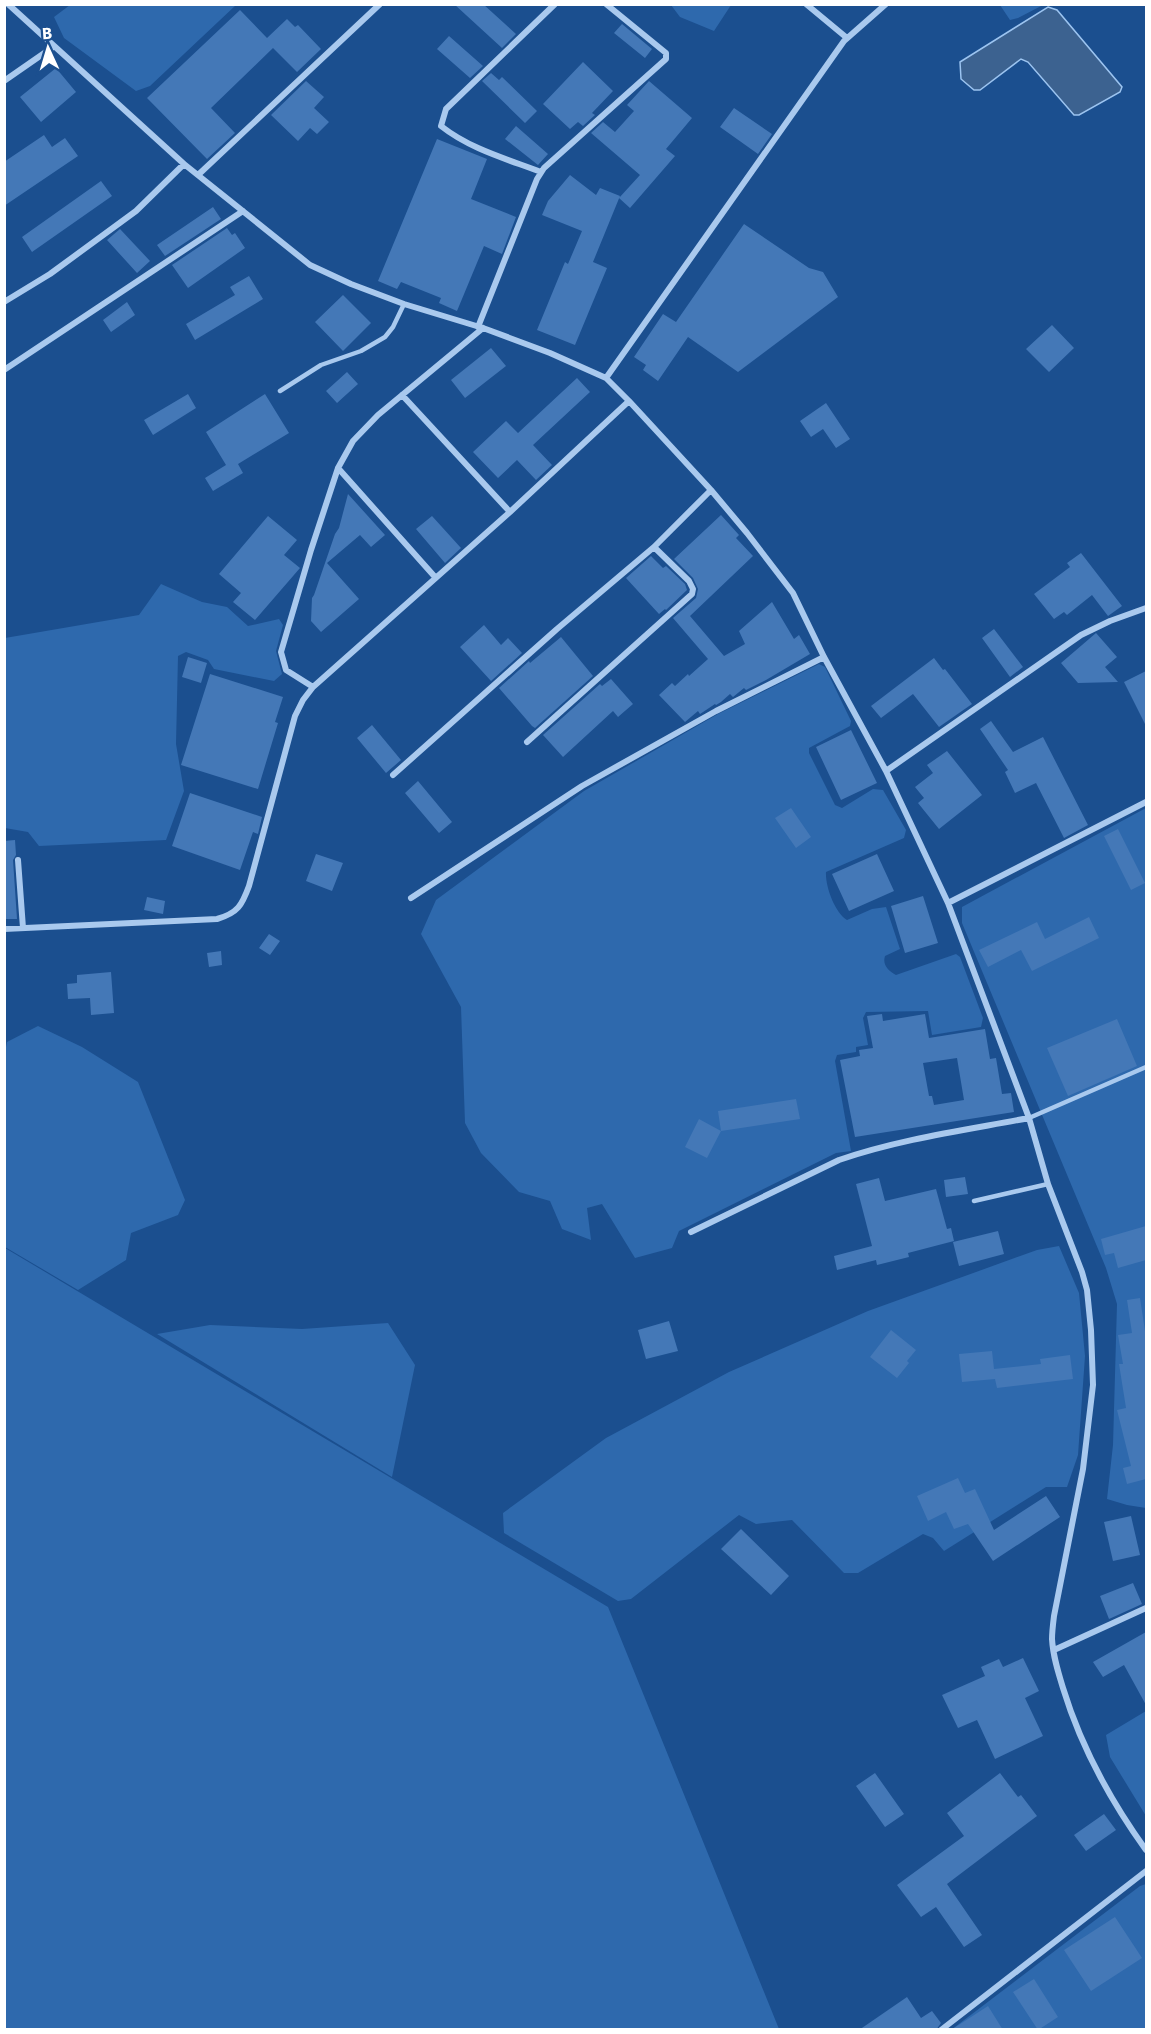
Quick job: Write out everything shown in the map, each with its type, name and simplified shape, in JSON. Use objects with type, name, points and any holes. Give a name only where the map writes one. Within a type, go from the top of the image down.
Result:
[{"type":"street","points":[[8,4],[184,164],[310,265],[351,284],[404,304],[480,327],[606,378],[711,490],[793,593],[824,657],[885,771],[948,903],[1029,1118],[1048,1184],[1082,1272],[1087,1290],[1093,1354],[1093,1385],[1084,1462],[1054,1616],[1052,1639],[1056,1666],[1069,1707],[1096,1771],[1108,1794],[1146,1850]]},
{"type":"street","points":[[198,175],[380,4]]},
{"type":"street","points":[[541,172],[463,141],[441,126],[446,109],[555,4]]},
{"type":"street","points":[[313,687],[286,670],[282,652],[311,550],[338,468],[353,441],[480,327],[541,172],[666,59],[666,53],[606,4]]},
{"type":"street","points":[[806,4],[847,38]]},
{"type":"street","points":[[606,378],[847,38],[886,4]]},
{"type":"street","points":[[4,81],[53,47]]},
{"type":"street","points":[[4,302],[50,273],[136,211],[184,164]]},
{"type":"street","points":[[4,370],[243,211]]},
{"type":"street","points":[[402,395],[510,512]]},
{"type":"street","points":[[4,929],[218,919],[231,915],[242,903],[249,886],[295,716],[313,687],[510,512],[629,401]]},
{"type":"street","points":[[338,468],[435,577]]},
{"type":"street","points":[[393,775],[556,629],[654,547],[711,490]]},
{"type":"street","points":[[527,742],[692,594],[693,589],[689,581],[654,547]]},
{"type":"street","points":[[885,771],[1081,635],[1110,621],[1146,608]]},
{"type":"street","points":[[411,898],[582,786],[716,711],[824,657]]},
{"type":"street","points":[[948,903],[1146,802]]},
{"type":"street","points":[[18,860],[23,928]]},
{"type":"street","points":[[691,1232],[839,1160],[895,1144],[1029,1118]]},
{"type":"street","points":[[1054,1650],[1146,1608]]},
{"type":"street","points":[[941,2030],[1146,1871]]},
{"type":"lane","points":[[280,391],[321,365],[361,351],[385,337],[393,327],[404,304]]},
{"type":"lane","points":[[1029,1118],[1146,1067]]},
{"type":"lane","points":[[974,1201],[1048,1184]]},
{"type":"shaded area","points":[[70,5],[236,5],[150,86],[136,91],[64,38],[54,17]]},
{"type":"shaded area","points":[[671,5],[731,5],[714,31],[680,17]]},
{"type":"shaded area","points":[[1000,5],[1043,5],[1010,20]]},
{"type":"shaded area","points":[[1048,7],[1057,10],[1122,87],[1120,92],[1079,115],[1074,115],[1028,62],[1021,59],[980,90],[974,90],[961,79],[960,62]]},
{"type":"shaded area","points":[[161,584],[202,602],[227,607],[248,626],[279,619],[283,625],[276,651],[282,674],[274,681],[214,669],[208,660],[186,652],[178,656],[176,744],[184,791],[166,840],[39,846],[28,832],[5,828],[5,638],[139,615]]},
{"type":"shaded area","points":[[819,664],[825,667],[851,721],[850,726],[809,748],[809,753],[835,805],[842,808],[873,789],[883,790],[906,830],[904,838],[826,872],[832,899],[839,912],[847,920],[872,909],[886,907],[900,949],[885,956],[884,962],[896,975],[956,954],[960,957],[983,1018],[981,1027],[932,1035],[928,1011],[866,1012],[863,1018],[868,1045],[856,1047],[856,1052],[837,1055],[835,1061],[851,1151],[836,1153],[679,1231],[672,1248],[635,1258],[602,1204],[587,1208],[591,1240],[562,1229],[550,1201],[519,1192],[481,1153],[465,1123],[461,1007],[421,934],[436,900],[584,791],[718,714]]},
{"type":"shaded area","points":[[1146,808],[1146,1508],[1107,1499],[1113,1445],[1117,1304],[1106,1268],[962,923],[962,907]]},
{"type":"shaded area","points":[[38,1026],[82,1047],[138,1082],[185,1200],[178,1215],[131,1233],[126,1260],[78,1290],[5,1247],[5,1052],[7,1042]]},
{"type":"shaded area","points":[[1059,1246],[1079,1293],[1085,1356],[1078,1455],[1067,1487],[1046,1487],[944,1551],[933,1538],[923,1534],[858,1573],[844,1573],[792,1520],[756,1524],[739,1515],[631,1599],[618,1601],[504,1533],[503,1513],[606,1438],[729,1372],[868,1311],[1037,1250]]},
{"type":"shaded area","points":[[5,1248],[608,1607],[779,2029],[5,2029]]},
{"type":"shaded area","points":[[388,1323],[415,1365],[392,1477],[157,1334],[210,1325],[302,1329]]},
{"type":"shaded area","points":[[1146,1711],[1146,1816],[1110,1757],[1106,1735]]},
{"type":"shaded area","points":[[1146,1884],[1146,2029],[951,2030],[1140,1886]]},
{"type":"building","points":[[454,4],[483,4],[516,34],[502,48]]},
{"type":"building","points":[[240,10],[267,38],[287,19],[295,27],[298,25],[321,49],[297,72],[273,48],[211,108],[235,133],[207,159],[147,98]]},
{"type":"building","points":[[622,24],[652,49],[645,58],[614,33]]},
{"type":"building","points":[[449,36],[483,66],[470,78],[437,49]]},
{"type":"building","points":[[583,62],[613,91],[592,113],[595,115],[583,126],[578,122],[570,129],[543,104]]},
{"type":"building","points":[[56,68],[76,92],[41,122],[20,97]]},
{"type":"building","points":[[491,73],[499,80],[502,77],[537,111],[525,123],[482,81]]},
{"type":"building","points":[[306,81],[324,97],[314,108],[329,122],[317,134],[310,128],[298,141],[271,115]]},
{"type":"building","points":[[649,81],[692,118],[666,149],[675,156],[630,208],[619,198],[640,175],[591,133],[603,122],[615,132],[634,111],[627,105]]},
{"type":"building","points":[[734,108],[772,134],[758,154],[720,127]]},
{"type":"building","points":[[516,126],[548,154],[538,165],[505,139]]},
{"type":"building","points":[[44,135],[52,147],[65,138],[78,156],[4,206],[4,162]]},
{"type":"building","points":[[437,139],[487,159],[471,199],[516,217],[502,254],[484,246],[457,311],[439,303],[441,298],[401,282],[397,289],[378,281]]},
{"type":"building","points":[[570,175],[596,195],[600,188],[620,196],[593,262],[607,268],[575,345],[537,330],[565,262],[568,264],[582,231],[542,215],[548,201]]},
{"type":"building","points":[[101,181],[112,196],[32,252],[22,237]]},
{"type":"building","points":[[213,207],[221,219],[165,256],[157,245]]},
{"type":"building","points":[[744,224],[809,268],[823,272],[838,297],[738,372],[688,337],[658,381],[643,370],[646,365],[634,357],[663,314],[676,322]]},
{"type":"building","points":[[227,228],[232,235],[235,233],[245,248],[188,288],[172,265]]},
{"type":"building","points":[[120,229],[150,261],[137,273],[107,240]]},
{"type":"building","points":[[249,276],[263,299],[195,340],[186,324],[235,295],[230,287]]},
{"type":"building","points":[[343,295],[371,323],[343,351],[315,322]]},
{"type":"building","points":[[127,302],[135,315],[111,332],[103,320]]},
{"type":"building","points":[[1052,325],[1074,348],[1049,372],[1026,349]]},
{"type":"building","points":[[491,348],[506,366],[465,398],[451,380]]},
{"type":"building","points":[[347,372],[358,384],[337,403],[326,391]]},
{"type":"building","points":[[577,378],[590,392],[533,445],[552,465],[536,480],[517,460],[498,478],[473,452],[506,421],[518,433]]},
{"type":"building","points":[[188,394],[196,408],[153,435],[144,420]]},
{"type":"building","points":[[265,394],[289,433],[238,464],[243,473],[213,491],[205,478],[226,465],[206,432]]},
{"type":"building","points":[[826,403],[850,439],[836,448],[823,429],[811,437],[800,421]]},
{"type":"building","points":[[348,494],[385,535],[371,547],[360,535],[327,563],[359,599],[321,632],[311,621],[312,598],[339,528]]},
{"type":"building","points":[[721,515],[739,535],[736,538],[753,556],[690,616],[724,656],[745,644],[739,631],[772,602],[794,639],[799,635],[810,654],[766,680],[746,690],[744,688],[733,697],[730,694],[700,714],[698,711],[685,722],[659,695],[672,683],[675,686],[688,674],[689,676],[708,659],[673,618],[696,598],[698,589],[693,578],[674,559]]},
{"type":"building","points":[[268,516],[297,540],[284,555],[300,568],[255,620],[233,602],[241,593],[219,574]]},
{"type":"building","points":[[432,516],[461,548],[445,563],[416,529]]},
{"type":"building","points":[[1081,553],[1122,606],[1108,616],[1092,595],[1067,615],[1064,612],[1054,619],[1034,594],[1070,567],[1067,563]]},
{"type":"building","points":[[651,556],[663,568],[666,566],[685,584],[687,590],[659,614],[626,578]]},
{"type":"building","points":[[484,625],[501,645],[508,638],[522,653],[491,681],[460,647]]},
{"type":"building","points":[[994,629],[1023,667],[1010,677],[982,638]]},
{"type":"building","points":[[1096,633],[1117,657],[1105,667],[1118,682],[1078,683],[1061,663]]},
{"type":"building","points":[[561,637],[593,676],[535,728],[499,688]]},
{"type":"building","points":[[188,657],[207,663],[201,683],[182,677]]},
{"type":"building","points":[[934,658],[972,704],[939,727],[913,694],[881,718],[871,706]]},
{"type":"building","points":[[1146,671],[1146,726],[1124,682]]},
{"type":"building","points":[[210,674],[283,697],[275,722],[278,723],[258,789],[181,765]]},
{"type":"building","points":[[611,679],[633,704],[618,717],[613,711],[563,757],[543,735],[600,684],[602,686]]},
{"type":"building","points":[[991,721],[1013,752],[1043,737],[1088,825],[1064,838],[1036,783],[1015,793],[1005,772],[1008,770],[980,729]]},
{"type":"building","points":[[372,725],[401,760],[386,773],[357,738]]},
{"type":"building","points":[[851,730],[877,783],[841,800],[816,747]]},
{"type":"building","points":[[947,751],[982,795],[939,829],[918,803],[924,798],[915,787],[933,773],[927,765]]},
{"type":"building","points":[[418,781],[452,822],[439,833],[405,793]]},
{"type":"building","points":[[190,793],[262,817],[258,834],[253,832],[240,870],[172,846]]},
{"type":"building","points":[[791,808],[811,837],[796,848],[775,818]]},
{"type":"building","points":[[1118,829],[1145,883],[1131,890],[1104,836]]},
{"type":"building","points":[[15,840],[16,855],[13,860],[17,919],[4,919],[4,841]]},
{"type":"building","points":[[316,854],[343,863],[332,891],[306,881]]},
{"type":"building","points":[[877,854],[894,891],[849,911],[832,874]]},
{"type":"building","points":[[923,896],[938,943],[905,953],[891,906]]},
{"type":"building","points":[[147,897],[165,901],[163,914],[144,910]]},
{"type":"building","points":[[1089,917],[1099,938],[1032,971],[1021,950],[988,967],[979,950],[1037,922],[1045,939]]},
{"type":"building","points":[[269,934],[280,941],[270,955],[259,948]]},
{"type":"building","points":[[221,951],[222,965],[209,967],[207,953]]},
{"type":"building","points":[[111,972],[114,1013],[91,1015],[90,998],[68,999],[67,984],[77,983],[77,975]]},
{"type":"building","points":[[882,1014],[883,1021],[925,1014],[929,1038],[985,1029],[990,1059],[996,1058],[1002,1094],[1011,1093],[1014,1112],[855,1137],[840,1060],[860,1056],[859,1050],[873,1048],[867,1016]],"holes":[[[957,1058],[964,1100],[934,1105],[932,1096],[929,1096],[923,1063]]]},
{"type":"building","points":[[1117,1019],[1137,1066],[1068,1096],[1047,1048]]},
{"type":"building","points":[[796,1099],[800,1119],[721,1131],[718,1111]]},
{"type":"building","points":[[699,1119],[721,1131],[707,1158],[685,1147]]},
{"type":"building","points":[[965,1177],[968,1194],[946,1197],[944,1180]]},
{"type":"building","points":[[879,1178],[885,1201],[936,1189],[947,1229],[951,1228],[954,1241],[908,1253],[909,1257],[877,1265],[876,1260],[837,1270],[834,1256],[872,1246],[856,1184]]},
{"type":"building","points":[[1146,1226],[1146,1260],[1118,1268],[1114,1253],[1105,1255],[1101,1239]]},
{"type":"building","points":[[998,1231],[1004,1254],[959,1266],[953,1242]]},
{"type":"building","points":[[1140,1298],[1146,1330],[1146,1479],[1127,1484],[1123,1468],[1131,1466],[1117,1410],[1126,1408],[1119,1364],[1123,1364],[1118,1335],[1132,1333],[1127,1300]]},
{"type":"building","points":[[669,1321],[678,1351],[646,1359],[638,1330]]},
{"type":"building","points":[[891,1330],[916,1350],[897,1378],[870,1357]]},
{"type":"building","points":[[992,1351],[994,1369],[1041,1364],[1040,1359],[1070,1355],[1073,1379],[997,1388],[995,1379],[962,1382],[959,1354]]},
{"type":"building","points":[[958,1478],[965,1493],[975,1489],[994,1530],[1046,1496],[1060,1517],[993,1561],[968,1524],[954,1529],[946,1512],[928,1521],[917,1496]]},
{"type":"building","points":[[1131,1516],[1140,1555],[1113,1561],[1104,1522]]},
{"type":"building","points":[[741,1529],[789,1576],[771,1595],[721,1549]]},
{"type":"building","points":[[1133,1583],[1142,1604],[1109,1619],[1100,1596]]},
{"type":"building","points":[[1146,1632],[1146,1705],[1124,1665],[1103,1677],[1093,1662]]},
{"type":"building","points":[[1023,1658],[1039,1691],[1025,1698],[1043,1736],[995,1759],[977,1720],[958,1728],[942,1695],[985,1676],[981,1667],[999,1659],[1003,1667]]},
{"type":"building","points":[[875,1773],[904,1814],[885,1827],[856,1786]]},
{"type":"building","points":[[1000,1773],[1018,1797],[1021,1795],[1037,1816],[947,1884],[982,1935],[964,1947],[936,1907],[921,1917],[897,1885],[964,1836],[947,1813]]},
{"type":"building","points":[[1104,1814],[1116,1830],[1086,1851],[1074,1835]]},
{"type":"building","points":[[1115,1917],[1142,1958],[1091,1991],[1064,1950]]},
{"type":"building","points":[[1034,1979],[1058,2017],[1038,2030],[1013,1992]]},
{"type":"building","points":[[907,1997],[921,2018],[932,2011],[941,2023],[936,2030],[859,2030]]},
{"type":"building","points":[[988,2006],[1003,2030],[951,2030]]}]
